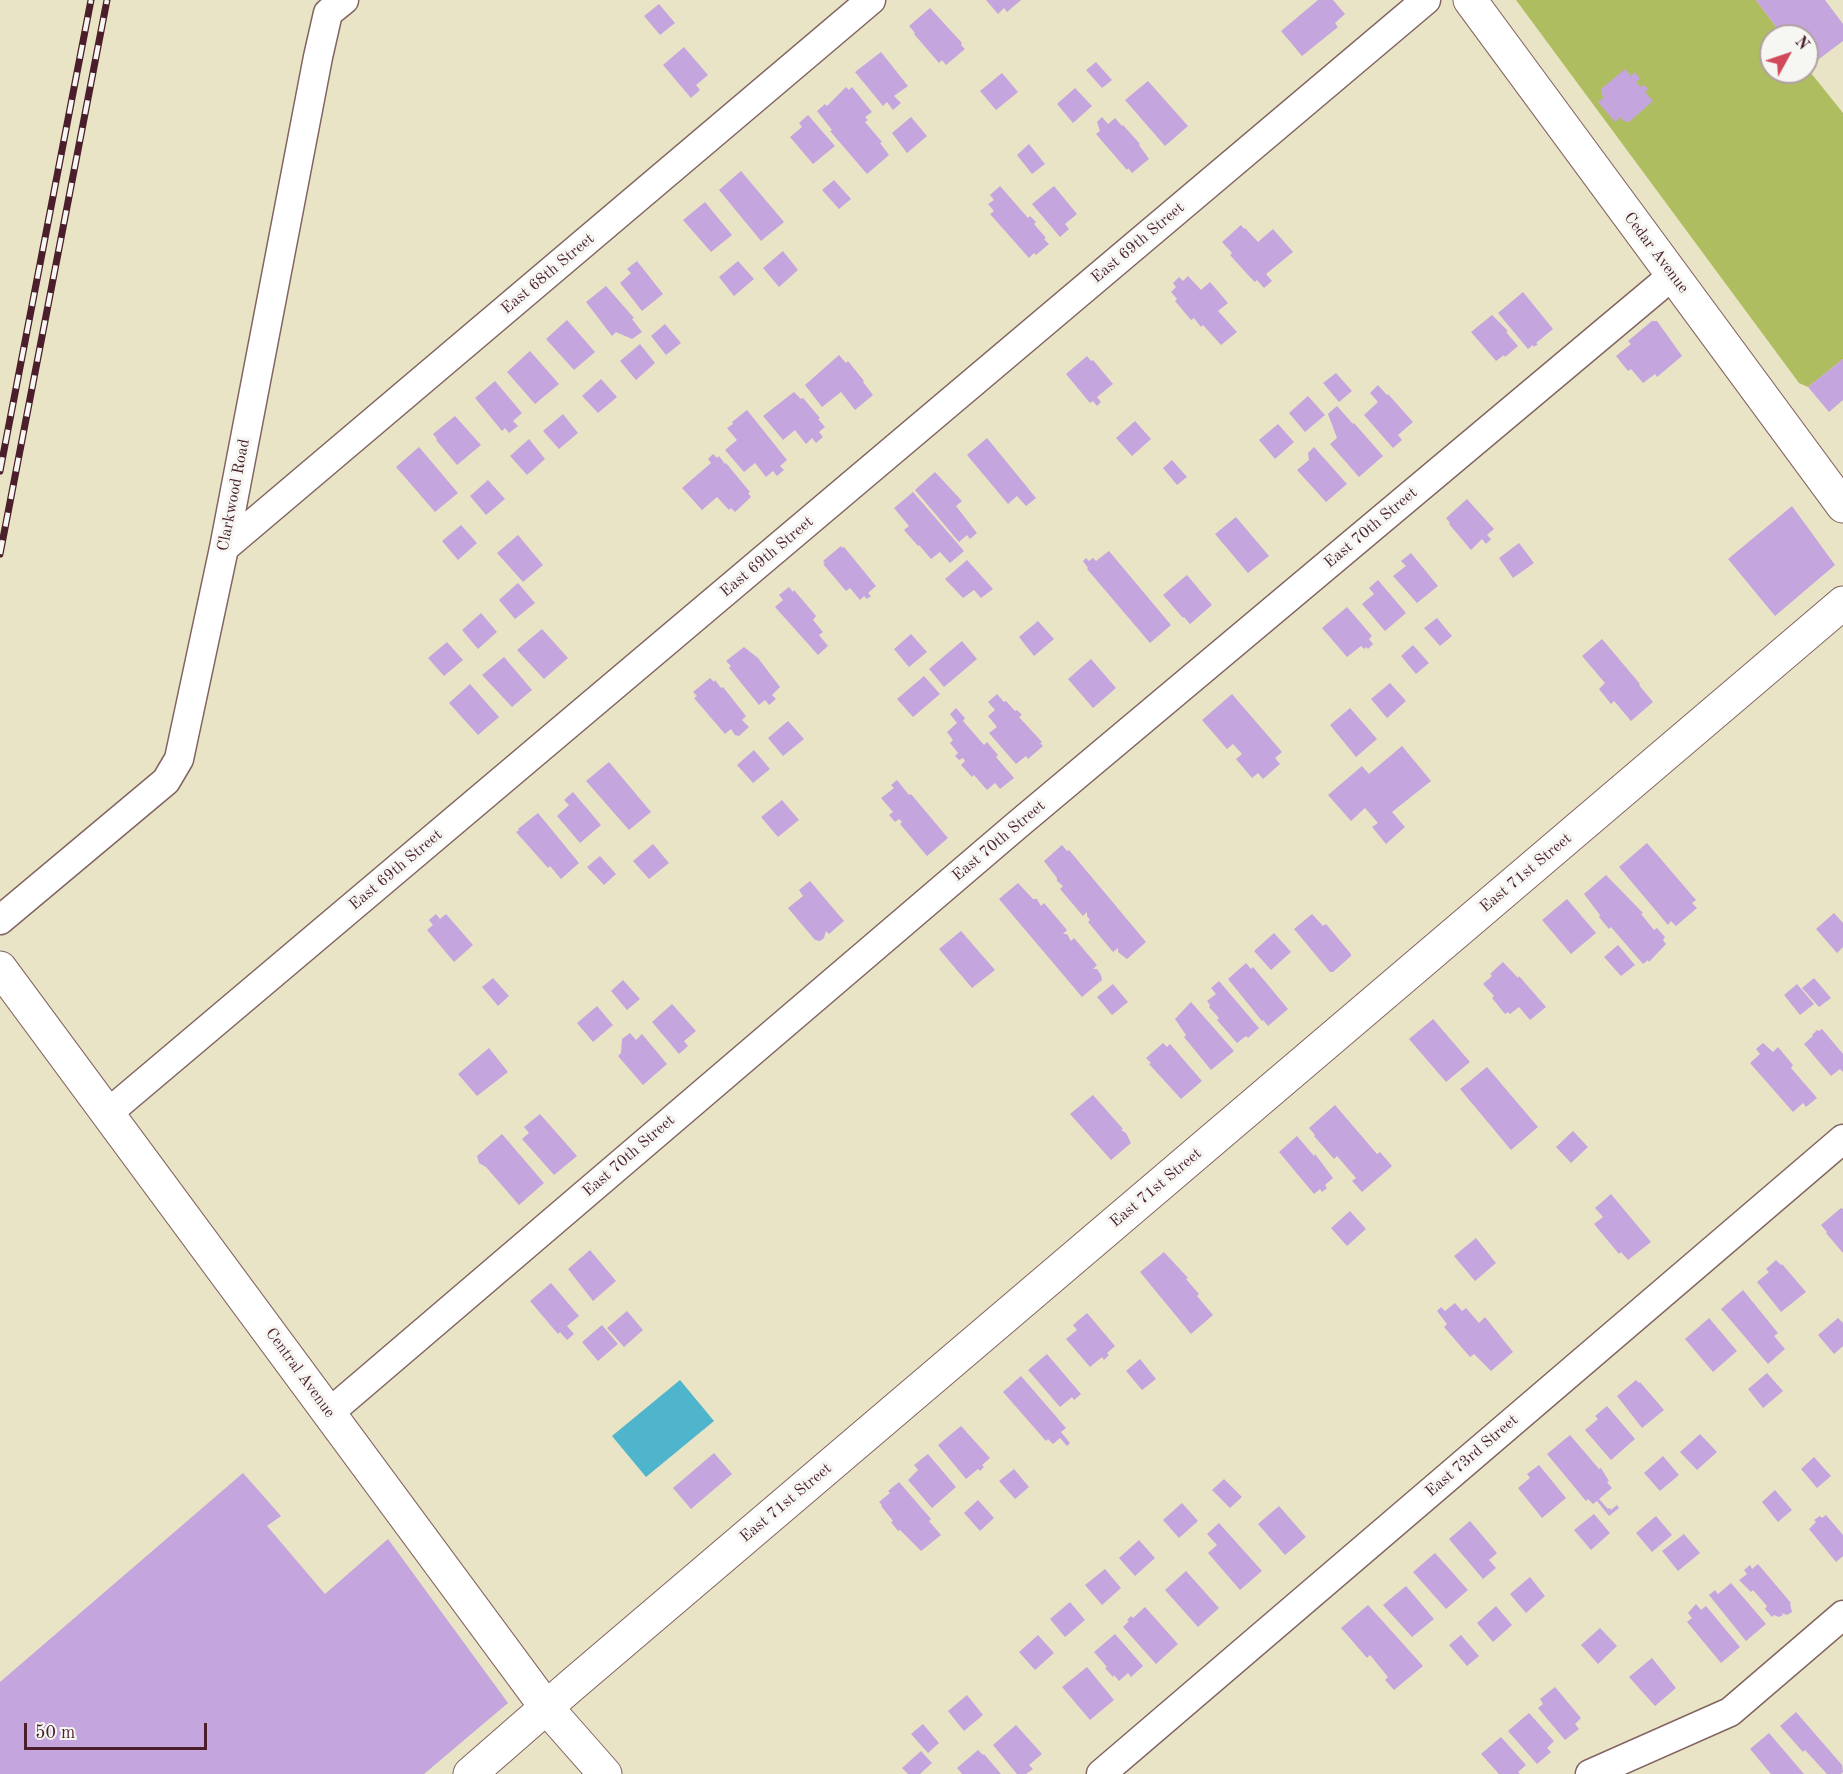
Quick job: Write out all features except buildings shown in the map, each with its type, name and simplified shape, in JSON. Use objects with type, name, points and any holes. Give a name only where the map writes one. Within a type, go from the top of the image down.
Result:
[{"type":"street","name":"Clarkwood Road","points":[[0,920],[166,781],[179,759],[224,548],[318,57],[328,13],[344,0]]},
{"type":"street","name":"East 68th Street","points":[[224,548],[872,0]]},
{"type":"street","name":"East 69th Street","points":[[108,1113],[1426,0]]},
{"type":"street","name":"Cedar Avenue","points":[[1470,0],[1843,506]]},
{"type":"street","name":"East 70th Street","points":[[329,1413],[1016,826],[1673,275]]},
{"type":"street","name":"East 71st Street","points":[[470,1774],[1843,603]]},
{"type":"street","name":"Central Avenue","points":[[0,968],[546,1707],[605,1774]]},
{"type":"street","name":"East 73rd Street","points":[[1101,1774],[1843,1139]]},
{"type":"street","points":[[1590,1774],[1730,1712],[1843,1615]]},
{"type":"green space","points":[[1516,0],[1756,0],[1774,24],[1759,24],[1759,84],[1819,83],[1843,113],[1843,359],[1808,387],[1799,383]]},
{"type":"water","points":[[680,1380],[714,1421],[646,1477],[612,1436]]},
{"type":"railway","points":[[0,471],[91,0]]},
{"type":"railway","points":[[0,554],[107,0]]}]
